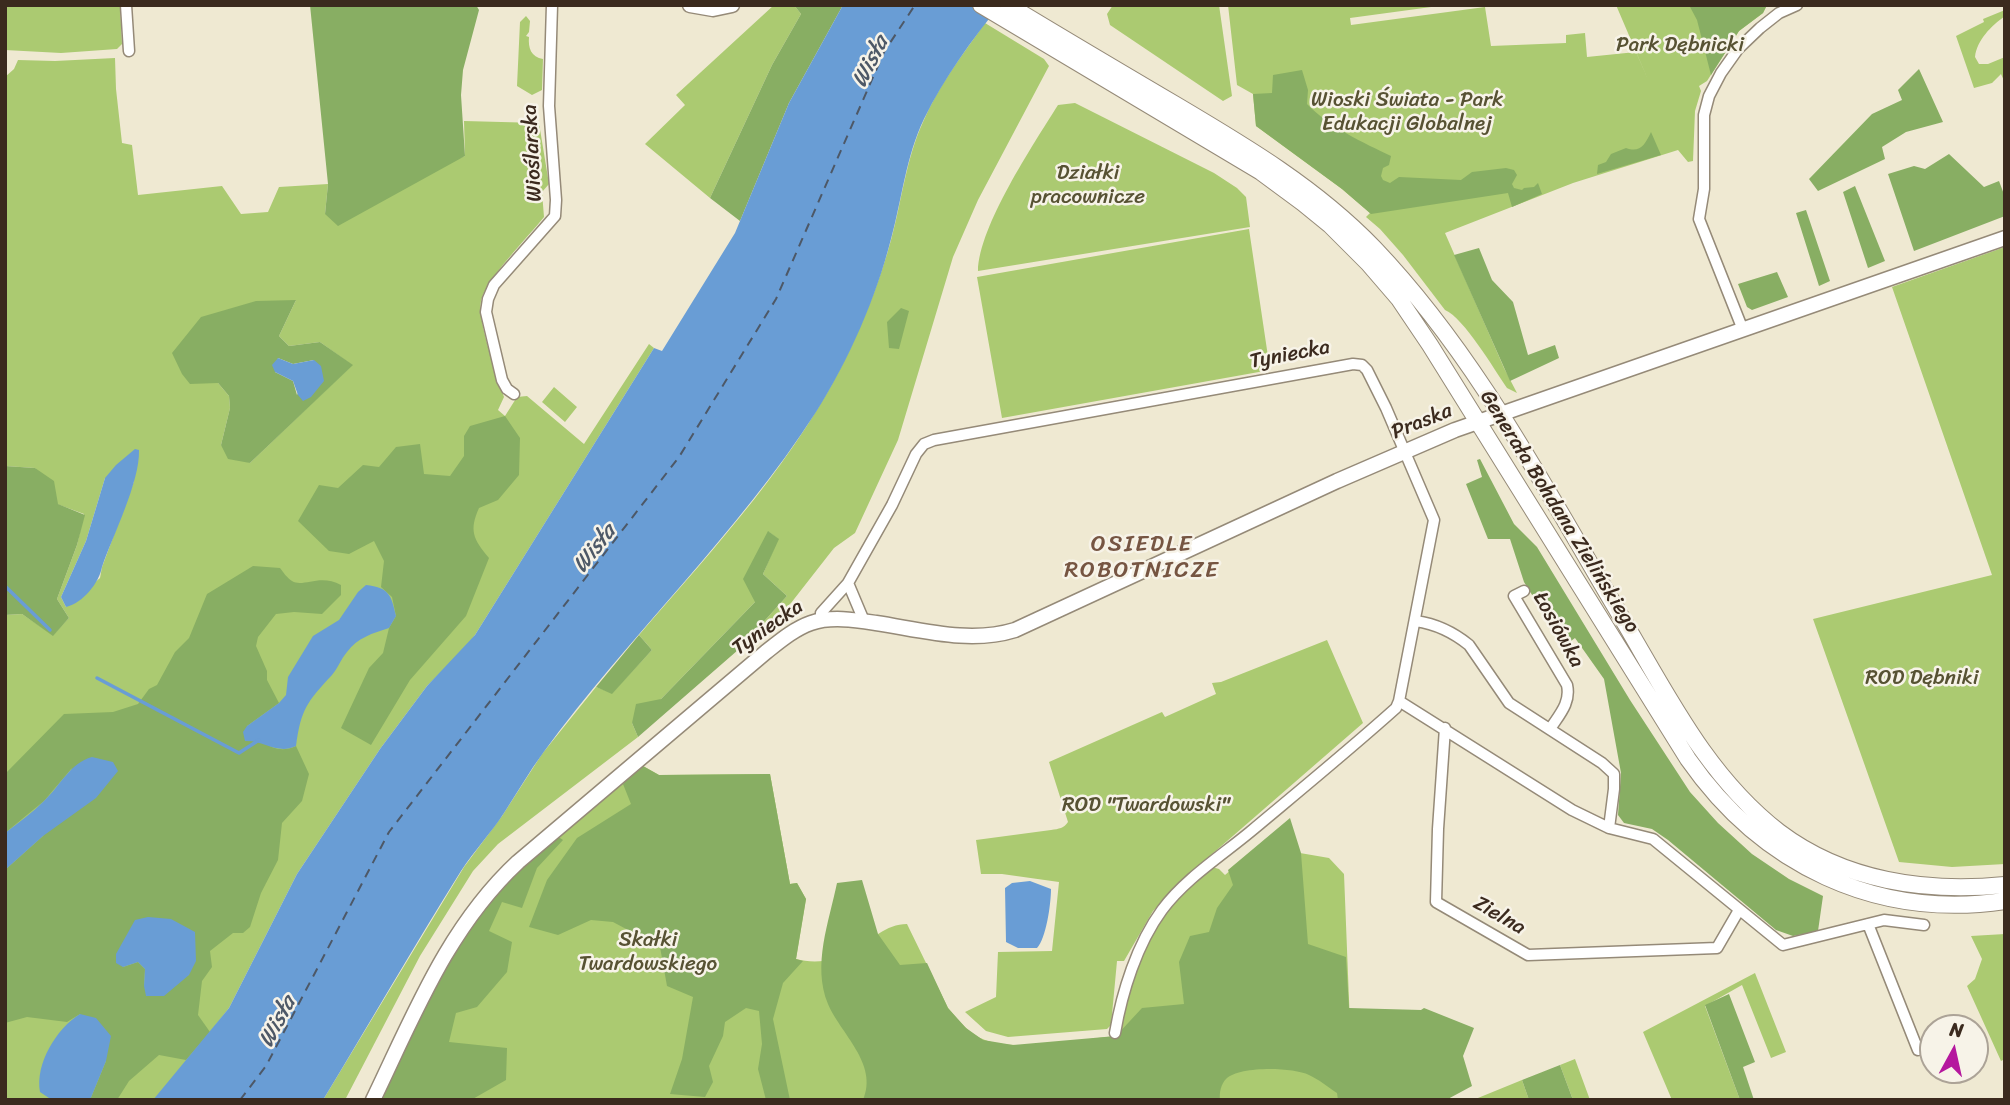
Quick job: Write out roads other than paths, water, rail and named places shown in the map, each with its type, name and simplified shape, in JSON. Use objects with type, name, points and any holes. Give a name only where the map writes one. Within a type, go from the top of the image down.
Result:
[{"type":"main road","points":[[981,5],[1100,68]]},
{"type":"main road","points":[[1008,5],[1100,68]]},
{"type":"main road","name":"Generała Bohdana Zielińskiego","points":[[1100,68],[1275,164],[1343,218],[1375,249],[1471,368],[1688,729],[1724,780],[1755,813],[1807,850],[1850,870],[1919,886],[1952,888],[2005,885]]},
{"type":"main road","name":"Generała Bohdana Zielińskiego","points":[[1100,68],[1261,172],[1330,225],[1368,262],[1399,299],[1479,422],[1681,747],[1712,791],[1737,818],[1797,863],[1838,883],[1865,892],[1933,904],[1973,905],[2005,901]]},
{"type":"street","points":[[126,5],[129,51]]},
{"type":"street","name":"Wioślarska","points":[[514,394],[502,380],[486,312],[494,285],[555,216],[549,106],[552,5]]},
{"type":"street","points":[[690,5],[713,9],[732,5]]},
{"type":"street","points":[[1743,330],[1699,219],[1704,189],[1704,115],[1715,85],[1738,49],[1779,9],[1797,5]]},
{"type":"street","name":"Praska","points":[[821,620],[864,621],[971,637],[998,635],[1015,630],[1405,451],[1500,414],[2005,238]]},
{"type":"street","name":"Tyniecka","points":[[373,1100],[446,951],[475,909],[508,872],[766,652],[801,628],[821,620],[821,612],[848,583],[924,444],[1353,364],[1362,365],[1367,370],[1405,451]]},
{"type":"street","points":[[1115,1033],[1124,989],[1162,909],[1188,882],[1338,760],[1396,708],[1416,621],[1434,520],[1405,451]]},
{"type":"street","points":[[848,583],[864,621]]},
{"type":"street","name":"Łosiówka","points":[[1524,590],[1514,596],[1567,685],[1569,694],[1567,703],[1550,729]]},
{"type":"street","points":[[1416,621],[1443,628],[1469,645],[1509,703],[1602,763],[1614,774],[1609,828]]},
{"type":"street","points":[[1399,701],[1573,810],[1609,828],[1653,839],[1783,945],[1885,920],[1924,925]]},
{"type":"street","name":"Zielna","points":[[1445,729],[1436,902],[1528,955],[1717,948],[1739,910]]},
{"type":"street","points":[[1868,924],[1918,1050]]},
{"type":"water","name":"Wisła","points":[[843,5],[1000,5],[959,60],[924,119],[913,148],[885,261],[869,306],[840,371],[816,412],[752,501],[611,667],[543,753],[499,820],[461,871],[323,1100],[153,1100],[229,1008],[297,874],[380,749],[427,686],[475,635],[654,348],[662,351],[735,233],[789,103]]},
{"type":"water","points":[[278,358],[293,364],[314,360],[321,366],[324,381],[311,397],[303,401],[293,381],[275,372],[272,365]]},
{"type":"water","points":[[135,449],[139,450],[135,477],[100,573],[94,586],[84,597],[66,607],[61,597],[86,541],[105,478]]},
{"type":"water","points":[[366,585],[388,593],[396,616],[389,628],[360,640],[347,652],[306,707],[296,746],[283,749],[245,741],[243,732],[247,726],[286,695],[288,677],[313,636],[339,620]]},
{"type":"water","points":[[92,757],[113,762],[118,771],[96,798],[43,836],[5,870],[5,833],[50,795],[77,764]]},
{"type":"water","points":[[1030,881],[1051,889],[1047,921],[1037,948],[1018,948],[1006,942],[1005,888],[1012,883]]},
{"type":"water","points":[[148,917],[171,919],[195,932],[196,961],[189,975],[164,996],[146,996],[145,969],[138,962],[123,967],[116,963],[116,954],[135,920]]},
{"type":"water","points":[[80,1014],[96,1018],[111,1036],[106,1061],[90,1100],[52,1100],[40,1092],[39,1081],[44,1059],[55,1038]]},
{"type":"waterway","points":[[5,586],[50,630]]},
{"type":"waterway","points":[[97,678],[239,753],[259,740]]},
{"type":"district","name":"OSIEDLE ROBOTNICZE","points":[[1142,558]]},
{"type":"park label","name":"Park Dębnicki","points":[[1680,46]]},
{"type":"park label","name":"Wioski Świata - Park Edukacji Globalnej","points":[[1407,113]]},
{"type":"park label","name":"Działki pracownicze","points":[[1088,186]]},
{"type":"park label","name":"ROD Dębniki","points":[[1922,679]]},
{"type":"park label","name":"ROD \"Twardowski\"","points":[[1146,806]]},
{"type":"park label","name":"Skałki Twardowskiego","points":[[648,953]]}]
